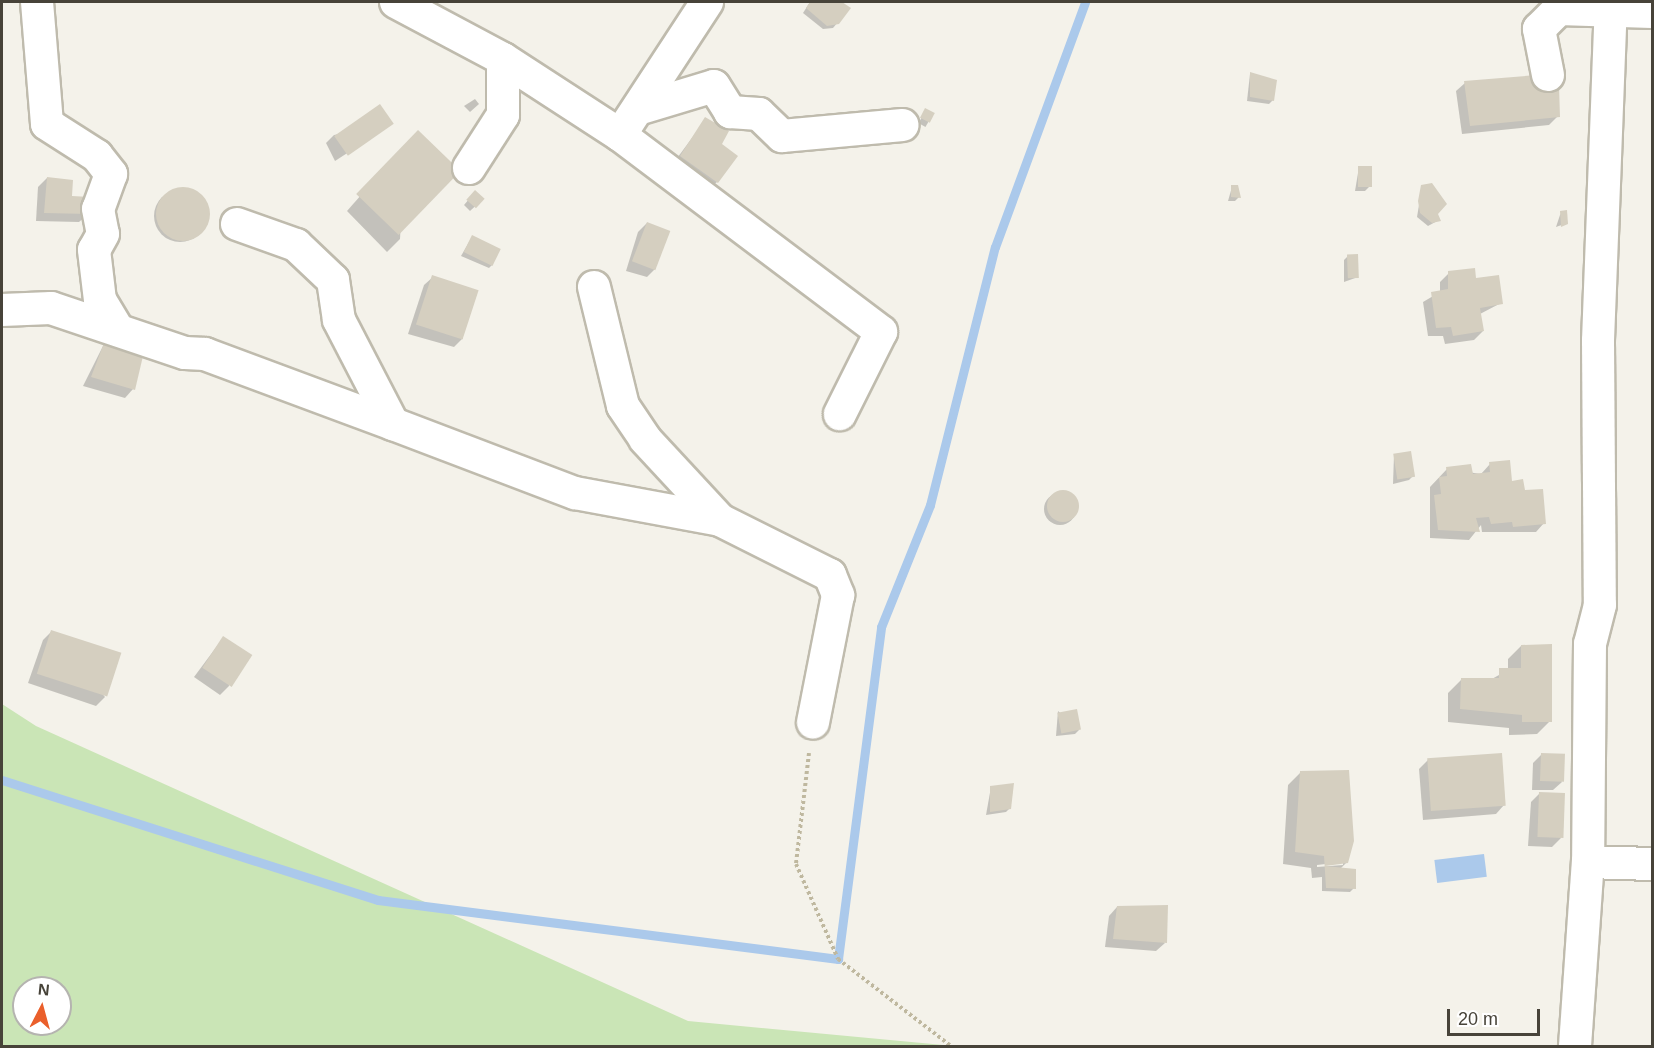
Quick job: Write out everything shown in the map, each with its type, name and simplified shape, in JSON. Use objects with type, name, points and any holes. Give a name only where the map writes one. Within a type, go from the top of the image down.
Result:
[{"type":"street","points":[[38,2],[47,124],[97,156],[111,174],[98,209],[103,234],[94,250],[100,300],[118,330]]},
{"type":"street","points":[[396,2],[503,59],[620,135],[881,332],[840,414]]},
{"type":"street","points":[[620,135],[707,2]]},
{"type":"street","points":[[1575,1047],[1588,862],[1590,644],[1600,605],[1598,341],[1611,7]]},
{"type":"street","points":[[1548,75],[1539,29],[1559,9],[1611,7],[1653,12]]},
{"type":"street","points":[[469,168],[503,115],[503,59]]},
{"type":"street","points":[[638,109],[714,86],[730,112],[759,114],[782,136],[903,125]]},
{"type":"street","points":[[237,224],[296,245],[333,280],[339,320],[393,424]]},
{"type":"street","points":[[594,287],[623,406],[645,439],[720,520]]},
{"type":"street","points":[[2,310],[51,308],[118,330],[205,354],[575,493],[720,520],[830,575],[838,595],[813,723]]},
{"type":"street","points":[[1588,862],[1653,864]]},
{"type":"path","points":[[813,723],[796,864],[838,959],[951,1047]]},
{"type":"green space","points":[[2,704],[36,726],[688,1021],[954,1046],[2,1046]]},
{"type":"water","points":[[1484,854],[1487,877],[1437,883],[1434,860]]},
{"type":"building","points":[[810,2],[842,2],[851,8],[839,24],[827,26],[806,8]]},
{"type":"building","points":[[1250,72],[1277,80],[1274,101],[1250,97]]},
{"type":"building","points":[[1537,75],[1537,87],[1559,85],[1560,117],[1470,126],[1464,81]]},
{"type":"building","points":[[380,104],[394,124],[348,156],[334,136]]},
{"type":"building","points":[[925,108],[935,113],[930,123],[920,118]]},
{"type":"building","points":[[705,117],[729,131],[722,144],[738,156],[718,183],[680,156]]},
{"type":"building","points":[[418,130],[460,171],[399,235],[356,194]]},
{"type":"building","points":[[1358,166],[1372,166],[1372,187],[1358,187]]},
{"type":"building","points":[[47,177],[73,180],[72,196],[90,197],[89,214],[44,213]]},
{"type":"building","points":[[1432,183],[1447,204],[1438,214],[1441,221],[1432,223],[1420,213],[1418,201],[1421,185]]},
{"type":"building","points":[[1231,185],[1238,185],[1241,198],[1231,197]]},
{"type":"building","points":[[183,187],[193,189],[202,195],[208,204],[210,214],[208,224],[202,233],[193,239],[183,241],[173,239],[164,233],[158,224],[156,214],[158,204],[164,195],[173,189]]},
{"type":"building","points":[[475,190],[485,199],[476,208],[466,200]]},
{"type":"building","points":[[1567,210],[1568,224],[1561,227],[1560,211]]},
{"type":"building","points":[[647,222],[670,231],[655,270],[632,261]]},
{"type":"building","points":[[472,235],[501,249],[492,266],[464,252]]},
{"type":"building","points":[[1347,254],[1358,254],[1359,278],[1348,278]]},
{"type":"building","points":[[1475,268],[1476,278],[1499,275],[1503,304],[1480,308],[1484,331],[1453,336],[1451,327],[1436,328],[1431,292],[1448,289],[1448,271]]},
{"type":"building","points":[[432,275],[479,290],[463,340],[416,324]]},
{"type":"building","points":[[104,343],[143,356],[135,390],[91,377]]},
{"type":"building","points":[[1411,451],[1415,477],[1397,479],[1393,454]]},
{"type":"building","points":[[1510,460],[1512,481],[1523,479],[1525,490],[1543,489],[1546,524],[1513,527],[1512,522],[1491,524],[1489,517],[1476,518],[1480,532],[1438,530],[1434,495],[1441,494],[1439,477],[1447,476],[1446,467],[1471,464],[1473,474],[1490,472],[1489,462]]},
{"type":"building","points":[[1063,490],[1075,494],[1079,506],[1075,518],[1063,522],[1051,518],[1047,506],[1051,494]]},
{"type":"building","points":[[51,630],[121,653],[107,697],[37,674]]},
{"type":"building","points":[[223,636],[252,655],[232,687],[202,668]]},
{"type":"building","points":[[1552,644],[1552,722],[1522,722],[1522,715],[1460,709],[1461,678],[1499,678],[1499,668],[1521,668],[1521,645]]},
{"type":"building","points":[[1077,709],[1081,730],[1061,733],[1057,713]]},
{"type":"building","points":[[1502,753],[1506,806],[1431,811],[1427,758]]},
{"type":"building","points":[[1541,753],[1565,754],[1564,782],[1540,781]]},
{"type":"building","points":[[1349,770],[1354,841],[1348,863],[1325,866],[1356,869],[1356,889],[1326,888],[1324,856],[1295,852],[1300,771]]},
{"type":"building","points":[[1014,783],[1011,809],[990,812],[990,786]]},
{"type":"building","points":[[1539,792],[1565,793],[1563,838],[1537,837]]},
{"type":"building","points":[[1168,905],[1167,943],[1113,939],[1117,906]]},
{"type":"waterway","points":[[2,780],[378,900],[838,959],[881,627],[930,505],[995,247],[1085,2]]}]
